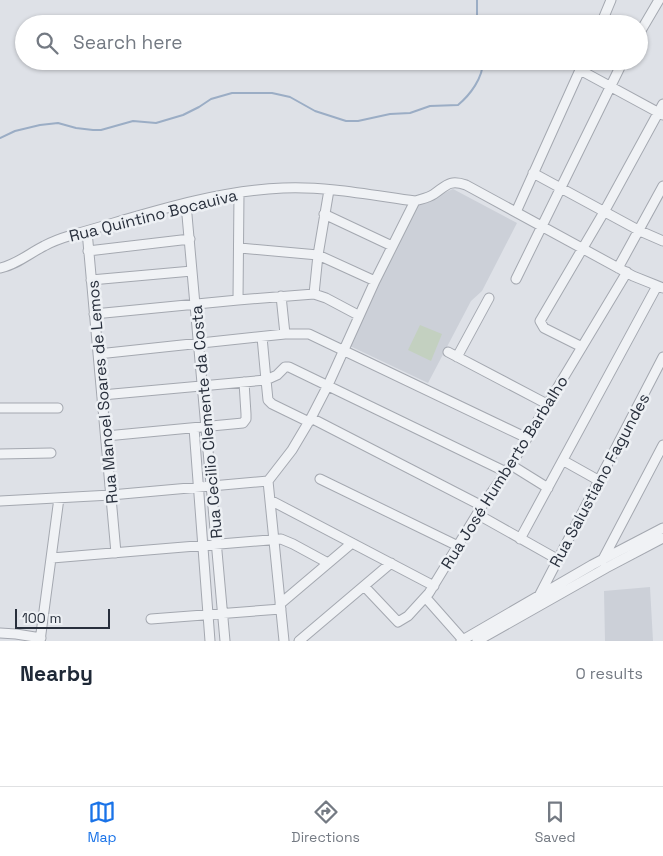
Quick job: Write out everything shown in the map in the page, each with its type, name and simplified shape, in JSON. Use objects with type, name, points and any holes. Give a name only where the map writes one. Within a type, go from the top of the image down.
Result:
[{"type":"street","points":[[605,15],[612,0]]},
{"type":"street","points":[[648,19],[659,0]]},
{"type":"street","points":[[516,212],[580,70]]},
{"type":"street","points":[[588,70],[610,86],[661,114]]},
{"type":"street","points":[[516,279],[618,70]]},
{"type":"street","points":[[582,347],[542,326],[540,321],[661,114],[663,104]]},
{"type":"street","points":[[533,173],[640,231],[663,241]]},
{"type":"street","points":[[284,641],[268,482],[292,450],[310,420],[328,385],[358,316],[415,201],[429,197],[451,183],[461,184],[484,195],[622,270],[660,287],[520,539]]},
{"type":"street","name":"Rua José Humberto Barbalho","points":[[364,586],[398,622],[408,616],[426,598],[480,510],[508,469],[582,347],[663,186]]},
{"type":"street","name":"Rua Quintino Bocauiva","points":[[0,268],[11,265],[55,241],[186,204],[239,193],[284,188],[329,190],[415,201]]},
{"type":"street","points":[[314,294],[318,255],[329,190]]},
{"type":"street","points":[[238,300],[240,248],[239,193]]},
{"type":"street","name":"Rua Cecilio Clemente da Costa","points":[[186,204],[225,641]]},
{"type":"street","points":[[324,214],[392,246]]},
{"type":"street","name":"Rua Manoel Soares de Lemos","points":[[87,231],[116,553]]},
{"type":"street","points":[[88,251],[190,239]]},
{"type":"street","points":[[240,248],[318,255],[375,281]]},
{"type":"street","points":[[91,280],[192,271]]},
{"type":"street","points":[[94,314],[314,294],[358,316]]},
{"type":"street","points":[[281,296],[285,334]]},
{"type":"street","points":[[457,357],[489,298]]},
{"type":"street","points":[[98,354],[262,336],[309,334],[527,438]]},
{"type":"street","points":[[262,336],[268,400],[272,404],[310,420],[480,510],[520,539],[557,559]]},
{"type":"street","points":[[448,352],[547,404]]},
{"type":"street","name":"Rua Salustiano Fagundes","points":[[542,599],[557,559],[663,357]]},
{"type":"street","points":[[102,395],[266,380],[279,374],[285,367],[289,367],[548,488]]},
{"type":"street","points":[[106,436],[240,424],[245,422],[246,414],[244,382]]},
{"type":"street","points":[[0,408],[58,408]]},
{"type":"street","name":"Rua Cecilio Clemente da Costa","points":[[194,428],[210,641]]},
{"type":"street","points":[[604,564],[663,445]]},
{"type":"street","points":[[0,454],[51,453]]},
{"type":"street","points":[[564,461],[598,480]]},
{"type":"street","points":[[320,479],[458,546]]},
{"type":"street","points":[[0,501],[111,495],[268,482]]},
{"type":"street","points":[[0,633],[41,639],[59,498]]},
{"type":"street","points":[[270,500],[434,586]]},
{"type":"street","points":[[426,598],[463,641],[661,534]]},
{"type":"street","points":[[52,558],[281,539],[288,541],[328,564]]},
{"type":"street","points":[[151,619],[280,606],[352,543]]},
{"type":"street","points":[[299,641],[391,563]]},
{"type":"street","points":[[477,641],[542,599]]},
{"type":"shaded area","points":[[453,189],[517,223],[482,291],[471,301],[428,383],[350,346],[416,206]]},
{"type":"shaded area","points":[[650,587],[653,641],[605,641],[604,591]]},
{"type":"green space","points":[[420,325],[442,334],[431,361],[408,350]]},
{"type":"waterway","points":[[477,0],[477,15]]},
{"type":"waterway","points":[[0,138],[15,131],[58,123],[93,130],[101,130],[133,121],[156,123],[183,115],[211,99],[232,93],[272,93],[290,97],[315,111],[346,121],[358,121],[390,114],[410,113],[430,106],[458,105],[475,86],[482,70]]}]
